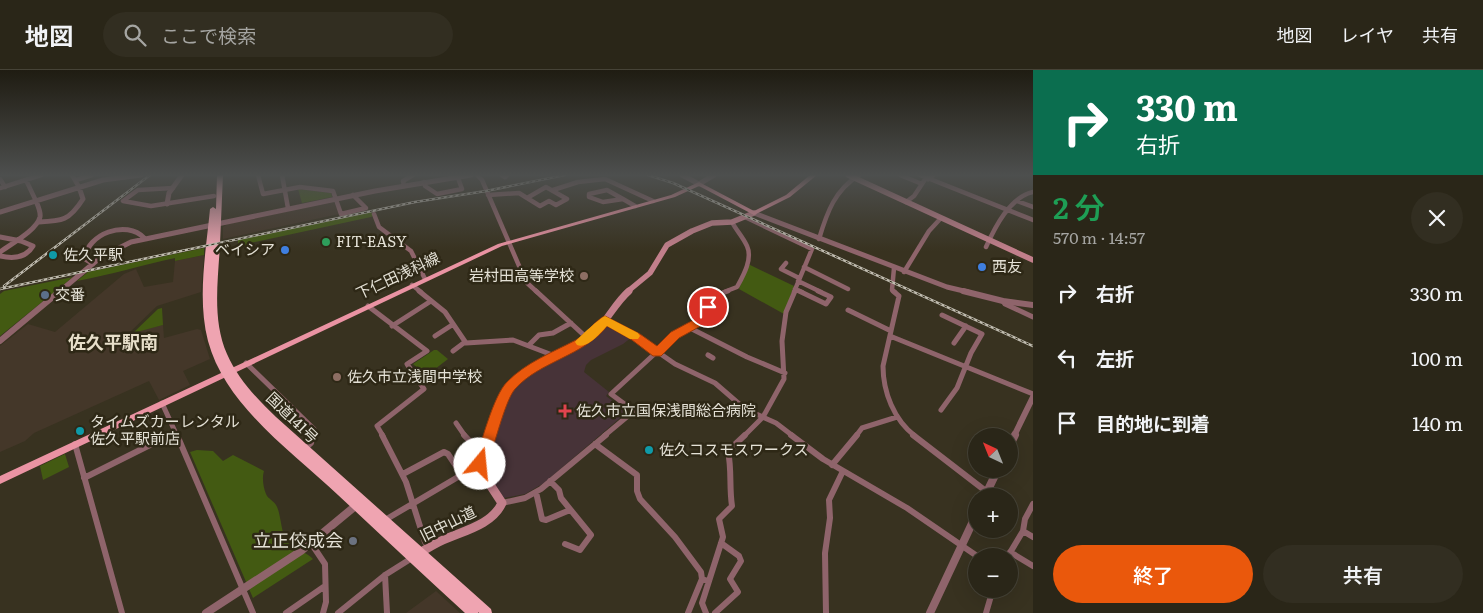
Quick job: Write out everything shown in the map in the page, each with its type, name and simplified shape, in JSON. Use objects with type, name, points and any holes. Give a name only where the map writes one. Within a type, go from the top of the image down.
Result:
[{"type":"highway","name":"国道141号","points":[[214,200],[214,290],[219,342],[229,371],[256,414],[359,504],[384,520],[487,613]]},
{"type":"highway","name":"国道141号","points":[[215,223],[217,200]]},
{"type":"highway","name":"国道141号","points":[[229,371],[262,409],[412,558],[473,613]]},
{"type":"main road","points":[[729,200],[754,214]]},
{"type":"main road","points":[[502,503],[483,474],[480,464],[510,386],[531,369],[587,338],[605,320],[615,304],[650,273],[667,245],[692,231],[712,223],[732,222],[747,218],[780,200]]},
{"type":"main road","points":[[903,200],[1033,260]]},
{"type":"main road","name":"下仁田浅科線","points":[[0,480],[412,285],[508,242],[653,201]]},
{"type":"main road","name":"旧中山道","points":[[412,558],[491,518],[498,511],[502,503]]},
{"type":"street","points":[[38,222],[64,221],[68,219],[82,200]]},
{"type":"street","points":[[124,200],[144,206],[189,200]]},
{"type":"street","points":[[287,200],[288,208]]},
{"type":"street","points":[[0,340],[93,264],[115,249],[144,238],[329,200]]},
{"type":"street","points":[[336,200],[341,214],[366,208],[359,200]]},
{"type":"street","points":[[490,200],[528,285],[587,338]]},
{"type":"street","points":[[530,200],[540,206],[549,201],[556,205],[565,200]]},
{"type":"street","points":[[598,200],[603,202],[615,200]]},
{"type":"street","points":[[626,200],[635,206]]},
{"type":"street","points":[[819,239],[833,200]]},
{"type":"street","points":[[984,200],[1033,220]]},
{"type":"street","points":[[0,212],[36,201],[40,212],[38,222],[0,252]]},
{"type":"street","points":[[986,247],[988,240],[1017,201],[1033,207]]},
{"type":"street","points":[[374,214],[379,227],[411,251],[425,279]]},
{"type":"street","points":[[754,214],[904,272],[962,292],[1002,301],[1033,305]]},
{"type":"street","points":[[688,613],[705,580],[723,537],[719,519],[732,506],[729,485],[732,471],[728,451],[763,417],[784,379],[782,341],[786,312],[812,249],[747,218]]},
{"type":"street","points":[[904,272],[930,231],[941,218]]},
{"type":"street","points":[[502,503],[517,500],[536,492],[634,411],[611,394],[657,353],[666,342],[704,319],[713,300],[726,290],[738,287],[742,278],[748,248],[736,233],[732,222]]},
{"type":"street","points":[[93,264],[85,259],[85,252],[91,243],[100,236],[128,230],[138,232],[144,238]]},
{"type":"street","points":[[0,237],[32,244],[32,248],[20,257],[0,256]]},
{"type":"street","points":[[786,263],[781,269],[831,297],[826,304],[795,289]]},
{"type":"street","points":[[804,267],[848,289]]},
{"type":"street","points":[[894,268],[892,290],[900,296],[890,333],[883,375],[892,407],[907,430],[979,488]]},
{"type":"street","points":[[412,285],[445,312],[465,342],[470,344],[513,340],[555,356]]},
{"type":"street","points":[[392,326],[431,301]]},
{"type":"street","points":[[1002,301],[1004,304],[1033,317]]},
{"type":"street","points":[[368,306],[427,351],[407,364],[424,390],[377,426],[403,474],[414,502],[425,542]]},
{"type":"street","points":[[848,310],[890,333],[1033,395],[1018,428]]},
{"type":"street","points":[[941,410],[957,388],[971,353],[982,334],[942,314]]},
{"type":"street","points":[[605,320],[636,337],[675,364],[715,383],[745,410],[776,423],[832,465],[907,508],[968,550]]},
{"type":"street","points":[[529,345],[539,335],[553,333],[570,323]]},
{"type":"street","points":[[435,336],[452,324]]},
{"type":"street","points":[[954,340],[966,326]]},
{"type":"street","points":[[688,327],[747,357],[785,373]]},
{"type":"street","points":[[453,351],[465,342]]},
{"type":"street","points":[[246,363],[314,429],[311,443],[304,449]]},
{"type":"street","points":[[162,403],[254,613]]},
{"type":"street","points":[[832,465],[862,428],[897,417]]},
{"type":"street","points":[[456,423],[482,456]]},
{"type":"street","points":[[84,478],[175,432]]},
{"type":"street","points":[[75,444],[122,613]]},
{"type":"street","points":[[595,444],[637,475],[637,490],[640,498],[676,537],[701,572],[705,580],[702,602],[706,613]]},
{"type":"street","points":[[403,474],[444,452],[448,454],[462,475]]},
{"type":"street","points":[[384,520],[480,464]]},
{"type":"street","points":[[826,613],[825,553],[830,518],[829,500],[843,472]]},
{"type":"street","points":[[550,481],[559,490],[561,498],[591,535],[580,550],[565,544]]},
{"type":"street","points":[[536,492],[542,519],[546,520],[570,510]]},
{"type":"street","points":[[206,613],[311,543],[359,504]]},
{"type":"street","points":[[1013,548],[1023,531],[1025,519],[1033,504]]},
{"type":"street","points":[[1023,531],[1033,537]]},
{"type":"street","points":[[930,613],[968,533]]},
{"type":"street","points":[[715,613],[738,592],[730,579],[741,561],[739,556],[721,542]]},
{"type":"street","points":[[311,543],[325,564],[326,602],[323,613]]},
{"type":"street","name":"旧中山道","points":[[338,613],[385,576],[412,558]]},
{"type":"street","points":[[1018,558],[1033,566]]},
{"type":"street","points":[[385,576],[387,613]]},
{"type":"street","points":[[286,613],[325,586]]},
{"type":"street","points":[[986,613],[990,598]]},
{"type":"shaded area","points":[[334,202],[339,214],[223,239],[223,227],[228,224]]},
{"type":"shaded area","points":[[204,255],[201,292],[157,306],[129,333],[163,325],[164,338],[197,329],[201,330],[210,359],[183,371],[190,385],[159,400],[149,381],[34,433],[25,441],[0,452],[0,346],[28,324],[55,332],[124,274],[136,269],[144,287],[173,282],[175,261]]},
{"type":"shaded area","name":"佐久市立国保浅間総合病院","points":[[606,323],[632,337],[623,344],[591,360],[586,365],[584,372],[609,392],[606,396],[627,412],[544,483],[525,494],[504,498],[486,472],[485,465],[510,391],[534,370]]},
{"type":"shaded area","points":[[436,591],[460,613],[406,613]]},
{"type":"green space","points":[[301,200],[315,200],[302,203]]},
{"type":"green space","points":[[371,212],[373,216],[371,217],[238,247],[238,240]]},
{"type":"green space","points":[[204,248],[204,255],[175,261],[175,258],[77,281],[88,272]]},
{"type":"green space","points":[[748,264],[794,286],[784,314],[739,289]]},
{"type":"green space","points":[[73,277],[0,336],[0,294],[4,291]]},
{"type":"green space","points":[[162,308],[163,325],[133,333],[158,309]]},
{"type":"green space","points":[[434,350],[437,350],[448,359],[426,376],[413,364]]},
{"type":"green space","points":[[197,450],[213,451],[223,461],[233,455],[264,471],[265,491],[278,509],[284,536],[290,545],[313,559],[253,598],[190,452]]},
{"type":"green space","points":[[65,454],[69,467],[43,480],[40,466]]},
{"type":"railway","points":[[4,286],[117,200]]},
{"type":"railway","points":[[0,289],[426,200]]},
{"type":"railway","points":[[711,200],[1033,346]]},
{"type":"slow traffic","points":[[581,342],[594,333],[605,320],[634,336]]},
{"type":"place","name":"FIT-EASY","points":[[326,242]]},
{"type":"place","name":"ベイシア","points":[[285,250]]},
{"type":"place","name":"佐久平駅","points":[[53,255]]},
{"type":"place","name":"西友","points":[[982,267]]},
{"type":"place","name":"岩村田高等学校","points":[[584,276]]},
{"type":"place","name":"交番","points":[[45,295]]},
{"type":"place","name":"佐久市立浅間中学校","points":[[337,377]]},
{"type":"place","name":"佐久市立国保浅間総合病院","points":[[565,411]]},
{"type":"place","name":"タイムズカーレンタル 佐久平駅前店","points":[[80,431]]},
{"type":"place","name":"佐久コスモスワークス","points":[[649,450]]},
{"type":"place","name":"立正佼成会","points":[[353,541]]},
{"type":"district","name":"佐久平駅南","points":[[113,343]]},
{"type":"route","points":[[480,464],[505,395],[510,386],[531,369],[583,341],[594,333],[605,320],[632,334],[657,353],[675,335],[704,319],[708,307]]}]
